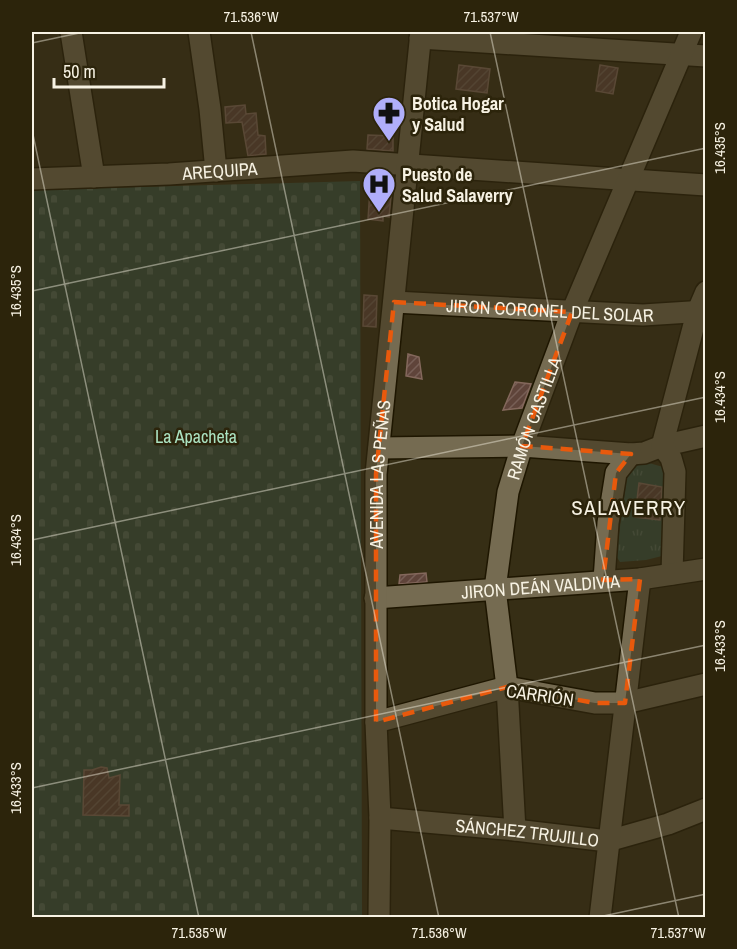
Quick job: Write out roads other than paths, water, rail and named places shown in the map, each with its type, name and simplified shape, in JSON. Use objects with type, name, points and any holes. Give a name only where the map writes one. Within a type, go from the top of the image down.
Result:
[{"type":"street","points":[[71,32],[94,177]]},
{"type":"street","points":[[199,32],[216,171]]},
{"type":"street","name":"RAMÓN CASTILLA","points":[[515,830],[507,687],[495,589],[508,492],[522,446],[572,312],[691,32]]},
{"type":"street","points":[[421,35],[705,56]]},
{"type":"street","name":"AVENIDA LAS PEÑAS","points":[[379,918],[380,818],[376,722],[374,515],[406,165],[421,35]]},
{"type":"street","name":"AREQUIPA","points":[[32,179],[216,171],[352,161],[705,185]]},
{"type":"street","points":[[662,446],[705,292]]},
{"type":"street","name":"JIRON CORONEL DEL SOLAR","points":[[394,302],[643,315],[701,312]]},
{"type":"street","points":[[379,448],[522,446],[631,454],[644,453],[662,446],[705,436]]},
{"type":"street","points":[[662,446],[671,458],[675,472],[672,574]]},
{"type":"street","points":[[604,580],[608,523],[616,473],[631,454]]},
{"type":"street","name":"JIRON DEÁN VALDIVIA","points":[[375,598],[640,579],[705,569]]},
{"type":"street","points":[[600,918],[640,579]]},
{"type":"street","name":"CARRIÓN","points":[[376,722],[507,687],[595,703],[625,703],[705,684]]},
{"type":"street","name":"SÁNCHEZ TRUJILLO","points":[[380,818],[608,841],[668,824],[705,809]]},
{"type":"place","name":"Botica Hogar y Salud","points":[[389,142]]},
{"type":"place","name":"Puesto de Salud Salaverry","points":[[379,213]]},
{"type":"district","name":"SALAVERRY","points":[[629,507]]},
{"type":"park label","name":"La Apacheta","points":[[196,436]]}]
